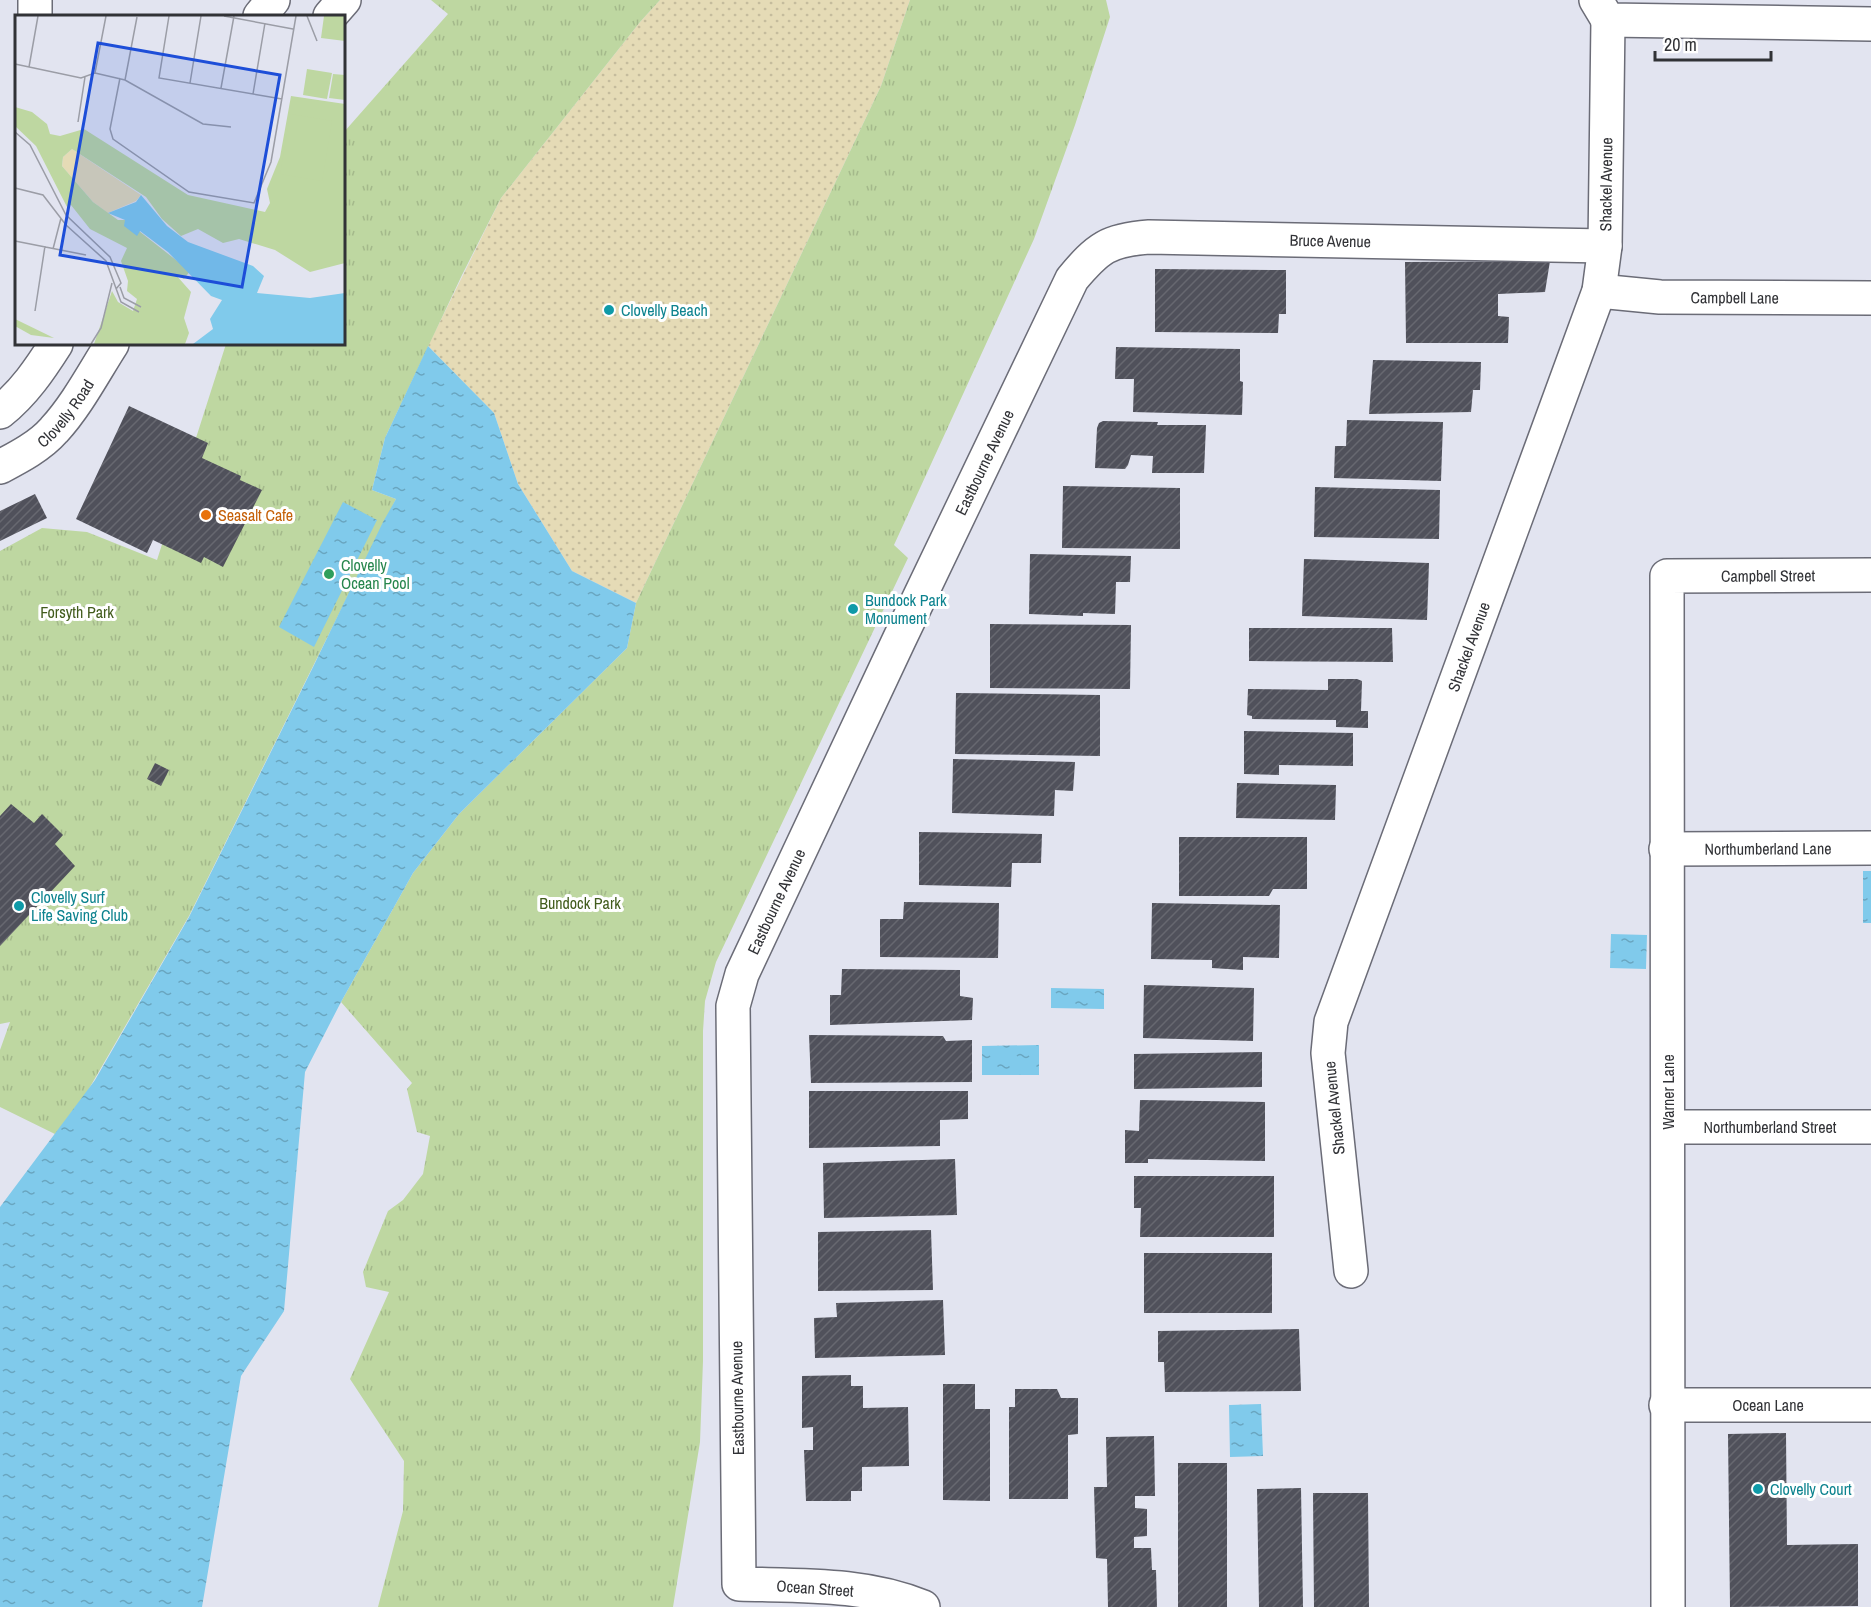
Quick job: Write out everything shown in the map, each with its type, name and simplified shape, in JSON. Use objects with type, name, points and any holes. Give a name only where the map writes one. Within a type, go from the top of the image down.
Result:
[{"type":"street","points":[[261,15],[273,0]]},
{"type":"street","points":[[331,15],[344,0]]},
{"type":"street","points":[[1602,10],[1871,24]]},
{"type":"street","name":"Shackel Avenue","points":[[1351,1271],[1328,1053],[1331,1022],[1599,291],[1605,246],[1602,10]]},
{"type":"street","name":"Bruce Avenue","points":[[1072,279],[1086,262],[1105,246],[1125,239],[1149,237],[1605,246]]},
{"type":"street","name":"Eastbourne Avenue","points":[[739,1584],[733,1006],[742,974],[1072,279]]},
{"type":"street","name":"Campbell Lane","points":[[1599,291],[1660,297],[1871,298]]},
{"type":"street","points":[[0,412],[17,398],[43,366],[55,345]]},
{"type":"street","name":"Clovelly Road","points":[[0,467],[38,445],[54,431],[111,345]]},
{"type":"street","name":"Campbell Street","points":[[1667,576],[1871,575]]},
{"type":"street","name":"Warner Lane","points":[[1667,576],[1666,1405],[1668,1607]]},
{"type":"street","name":"Northumberland Lane","points":[[1666,849],[1871,848]]},
{"type":"street","name":"Northumberland Street","points":[[1668,1127],[1871,1127]]},
{"type":"street","name":"Ocean Lane","points":[[1666,1405],[1871,1405]]},
{"type":"street","name":"Ocean Street","points":[[739,1584],[842,1588],[880,1593],[923,1607]]},
{"type":"sand","name":"Clovelly Beach","points":[[660,0],[910,0],[881,86],[636,603],[572,571],[518,484],[494,413],[428,346],[501,198],[640,22]]},
{"type":"green space","name":"Forsyth Park","points":[[431,0],[660,0],[640,22],[501,198],[385,438],[372,490],[396,499],[189,916],[61,1137],[0,1107],[0,1050],[10,1022],[0,1024],[0,551],[42,528],[87,532],[157,560],[226,345],[345,345],[345,131],[448,14]]},
{"type":"green space","name":"Bundock Park","points":[[910,0],[1106,0],[1110,17],[1075,125],[1034,239],[894,545],[908,558],[716,962],[705,1001],[703,1031],[703,1361],[700,1442],[673,1607],[378,1607],[403,1511],[404,1461],[350,1379],[389,1292],[366,1287],[363,1272],[388,1211],[403,1200],[423,1174],[430,1136],[417,1132],[407,1089],[412,1083],[341,1002],[413,873],[459,814],[627,648],[636,603],[881,86]]},
{"type":"water","points":[[428,346],[494,413],[518,484],[572,571],[636,603],[627,648],[459,814],[413,873],[305,1072],[284,1311],[241,1376],[202,1607],[0,1607],[0,1207],[95,1080],[189,917],[396,499],[372,490],[385,438]]},
{"type":"water","name":"Clovelly Ocean Pool","points":[[343,502],[377,520],[314,647],[279,627]]},
{"type":"water","points":[[1863,871],[1871,871],[1871,923],[1863,923]]},
{"type":"water","points":[[1611,934],[1647,935],[1646,969],[1610,968]]},
{"type":"water","points":[[1051,988],[1104,989],[1104,1009],[1051,1008]]},
{"type":"water","points":[[1039,1045],[1039,1075],[982,1075],[982,1046]]},
{"type":"water","points":[[1261,1404],[1263,1456],[1230,1457],[1229,1405]]},
{"type":"building","points":[[1550,261],[1545,292],[1498,294],[1498,316],[1509,317],[1508,343],[1406,343],[1405,262]]},
{"type":"building","points":[[1155,269],[1286,270],[1286,314],[1279,314],[1278,333],[1155,332]]},
{"type":"building","points":[[1116,347],[1240,349],[1240,381],[1243,382],[1242,415],[1133,412],[1134,379],[1115,379]]},
{"type":"building","points":[[1373,360],[1481,362],[1480,390],[1473,390],[1471,412],[1369,414]]},
{"type":"building","points":[[129,406],[208,443],[202,458],[241,476],[240,480],[262,490],[223,567],[204,557],[201,563],[153,540],[147,553],[76,519]]},
{"type":"building","points":[[1347,420],[1443,422],[1441,481],[1334,478],[1335,446],[1346,446]]},
{"type":"building","points":[[1103,421],[1158,422],[1157,425],[1206,425],[1204,473],[1152,473],[1153,456],[1131,455],[1125,469],[1095,468],[1097,428]]},
{"type":"building","points":[[1063,486],[1180,488],[1180,549],[1062,548]]},
{"type":"building","points":[[1315,487],[1440,490],[1439,539],[1314,537]]},
{"type":"building","points":[[35,494],[47,518],[0,541],[0,511]]},
{"type":"building","points":[[1030,554],[1131,556],[1130,582],[1116,582],[1115,614],[1083,613],[1083,616],[1029,614]]},
{"type":"building","points":[[1304,559],[1429,563],[1427,620],[1302,616]]},
{"type":"building","points":[[990,624],[1131,625],[1130,689],[990,688]]},
{"type":"building","points":[[1249,628],[1392,628],[1393,662],[1249,661]]},
{"type":"building","points":[[1328,679],[1362,681],[1361,711],[1368,711],[1368,728],[1336,727],[1336,720],[1252,719],[1252,716],[1247,715],[1248,689],[1328,690]]},
{"type":"building","points":[[956,693],[1100,695],[1100,756],[955,754]]},
{"type":"building","points":[[1244,731],[1353,733],[1353,766],[1279,765],[1279,775],[1244,774]]},
{"type":"building","points":[[953,759],[1075,762],[1073,791],[1055,790],[1054,816],[952,813]]},
{"type":"building","points":[[155,763],[169,770],[161,786],[147,779]]},
{"type":"building","points":[[1237,783],[1336,785],[1335,820],[1236,818]]},
{"type":"building","name":"Clovelly Surf Life Saving Club","points":[[11,804],[34,823],[42,814],[63,835],[55,844],[75,866],[0,946],[0,816]]},
{"type":"building","points":[[919,832],[1042,834],[1041,863],[1012,863],[1011,887],[919,885]]},
{"type":"building","points":[[1179,837],[1307,837],[1307,889],[1273,889],[1269,896],[1179,896]]},
{"type":"building","points":[[904,902],[999,903],[998,958],[880,957],[880,919],[903,919]]},
{"type":"building","points":[[1152,903],[1280,905],[1279,958],[1243,957],[1243,970],[1212,968],[1212,960],[1151,959]]},
{"type":"building","points":[[842,969],[960,970],[960,996],[973,998],[972,1020],[830,1025],[830,995],[841,995]]},
{"type":"building","points":[[1144,985],[1254,988],[1253,1041],[1143,1038]]},
{"type":"building","points":[[809,1035],[943,1036],[946,1041],[972,1040],[972,1082],[811,1083]]},
{"type":"building","points":[[1262,1052],[1262,1087],[1134,1089],[1134,1054]]},
{"type":"building","points":[[809,1091],[968,1091],[968,1119],[940,1120],[940,1146],[809,1148]]},
{"type":"building","points":[[1140,1100],[1265,1102],[1265,1161],[1148,1159],[1148,1163],[1125,1163],[1125,1130],[1139,1131]]},
{"type":"building","points":[[955,1159],[957,1215],[824,1218],[823,1163]]},
{"type":"building","points":[[1134,1176],[1274,1176],[1274,1237],[1140,1237],[1141,1208],[1134,1208]]},
{"type":"building","points":[[931,1230],[933,1290],[818,1291],[818,1232]]},
{"type":"building","points":[[1144,1253],[1272,1253],[1272,1313],[1144,1313]]},
{"type":"building","points":[[943,1300],[945,1355],[815,1358],[814,1318],[837,1317],[836,1303]]},
{"type":"building","points":[[1299,1329],[1301,1391],[1165,1392],[1164,1362],[1158,1362],[1158,1331]]},
{"type":"building","points":[[851,1375],[851,1386],[863,1386],[863,1408],[908,1407],[909,1466],[862,1467],[862,1491],[851,1491],[851,1501],[806,1501],[804,1450],[813,1450],[813,1427],[802,1428],[802,1376]]},
{"type":"building","points":[[943,1384],[975,1384],[975,1409],[990,1409],[990,1501],[943,1500]]},
{"type":"building","points":[[1015,1389],[1057,1389],[1061,1398],[1078,1398],[1078,1434],[1068,1435],[1068,1499],[1009,1499],[1009,1407],[1015,1407]]},
{"type":"building","name":"Clovelly Court","points":[[1786,1433],[1787,1545],[1858,1544],[1858,1606],[1730,1607],[1728,1434]]},
{"type":"building","points":[[1154,1436],[1155,1496],[1135,1496],[1135,1508],[1147,1509],[1147,1536],[1134,1537],[1134,1548],[1151,1548],[1152,1570],[1156,1570],[1157,1607],[1108,1607],[1107,1559],[1096,1558],[1094,1487],[1107,1487],[1106,1437]]},
{"type":"building","points":[[1178,1463],[1227,1463],[1227,1607],[1178,1607]]},
{"type":"building","points":[[1301,1488],[1303,1607],[1259,1607],[1257,1489]]},
{"type":"building","points":[[1313,1493],[1368,1493],[1369,1607],[1314,1607]]},
{"type":"place","name":"Clovelly Beach","points":[[609,310]]},
{"type":"place","name":"Seasalt Cafe","points":[[206,515]]},
{"type":"place","name":"Clovelly Ocean Pool","points":[[329,574]]},
{"type":"place","name":"Bundock Park Monument","points":[[853,609]]},
{"type":"place","name":"Clovelly Surf Life Saving Club","points":[[19,906]]},
{"type":"place","name":"Clovelly Court","points":[[1758,1489]]}]
